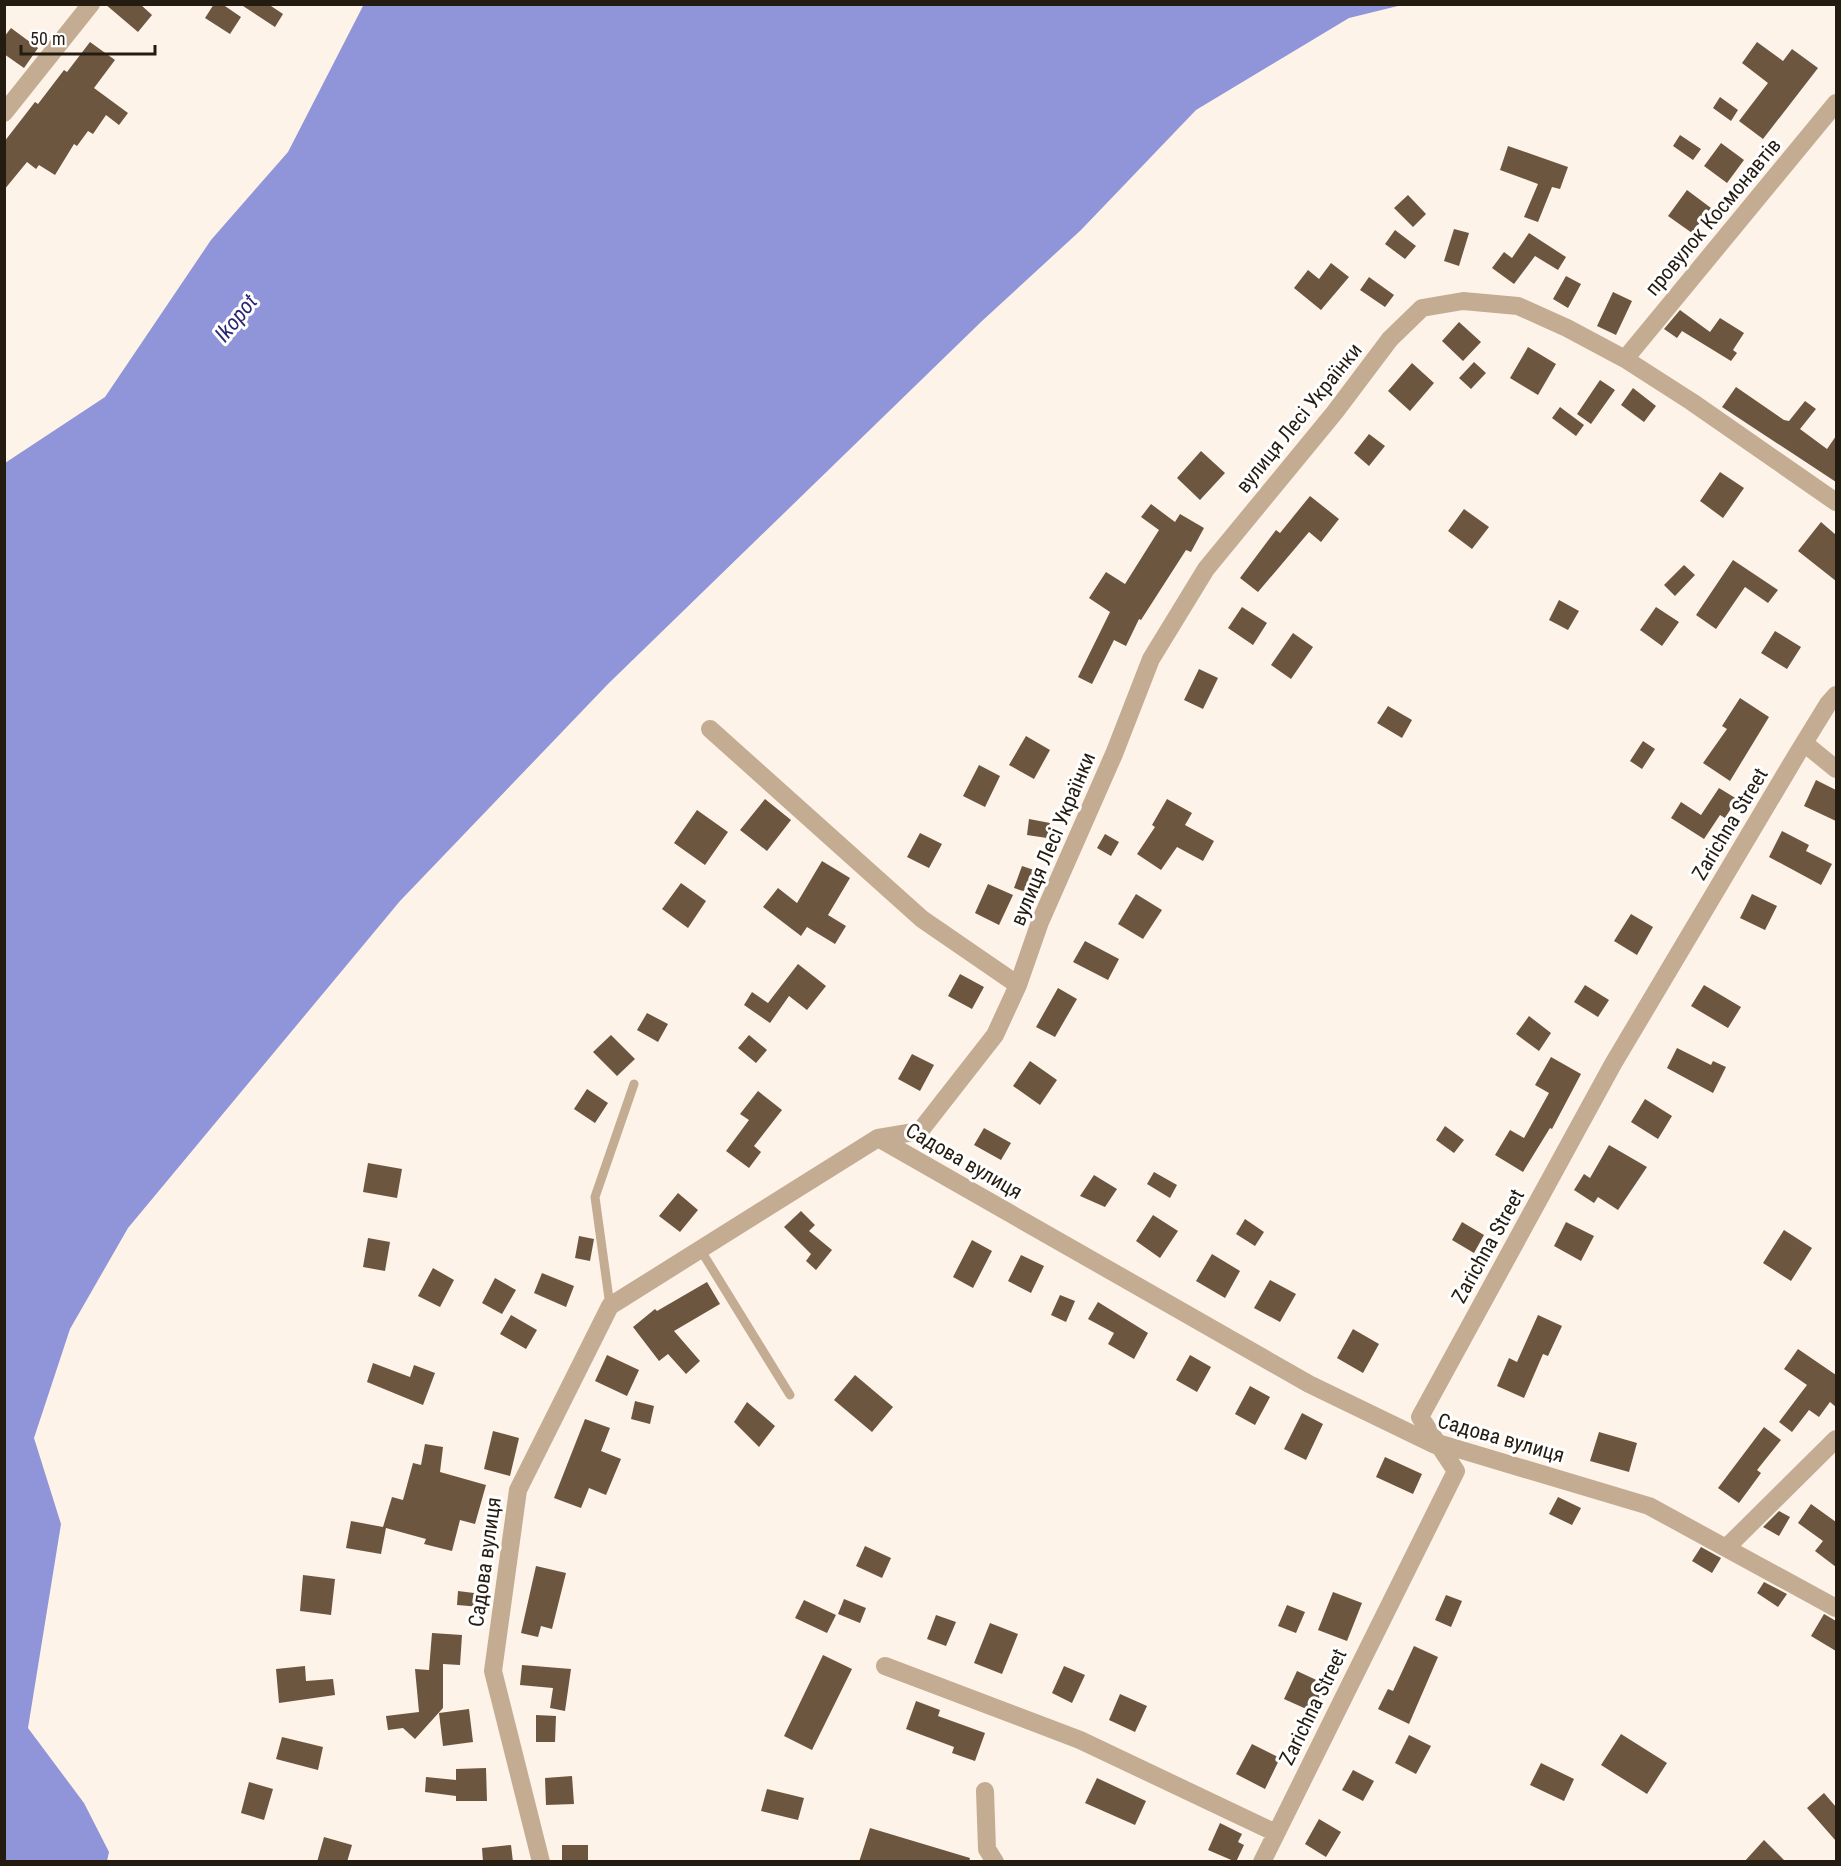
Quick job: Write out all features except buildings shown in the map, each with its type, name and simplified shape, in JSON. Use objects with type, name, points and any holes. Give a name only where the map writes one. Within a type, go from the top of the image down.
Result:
[{"type":"street","points":[[4,113],[91,4]]},
{"type":"street","name":"провулок Космонавтів","points":[[1625,359],[1836,103]]},
{"type":"street","name":"вулиця Лесі Українки","points":[[878,1138],[920,1131],[995,1035],[1018,985],[1040,922],[1114,754],[1151,659],[1206,569],[1335,412],[1390,339],[1422,308],[1463,301],[1518,306],[1625,359],[1692,402],[1836,502]]},
{"type":"street","name":"Zarichna Street","points":[[1262,1862],[1456,1471],[1420,1417],[1613,1064],[1804,743],[1836,695]]},
{"type":"street","points":[[710,729],[922,919],[1018,985]]},
{"type":"street","points":[[1804,743],[1836,769]]},
{"type":"street","name":"Садова вулиця","points":[[541,1862],[493,1671],[518,1490],[610,1306],[878,1138],[1309,1384],[1435,1445],[1438,1443],[1649,1506],[1836,1608]]},
{"type":"street","points":[[1726,1548],[1836,1439]]},
{"type":"street","points":[[885,1666],[1080,1740],[1276,1833]]},
{"type":"street","points":[[985,1791],[987,1849],[995,1862]]},
{"type":"lane","points":[[610,1306],[595,1197],[634,1084]]},
{"type":"lane","points":[[700,1249],[789,1395]]},
{"type":"water","name":"Ikopot","points":[[364,4],[1402,5],[1349,18],[1196,110],[1081,230],[982,321],[608,684],[400,901],[128,1228],[70,1329],[34,1438],[61,1524],[28,1728],[84,1803],[109,1852],[107,1861],[5,1861],[5,463],[105,397],[211,240],[288,152]]}]
